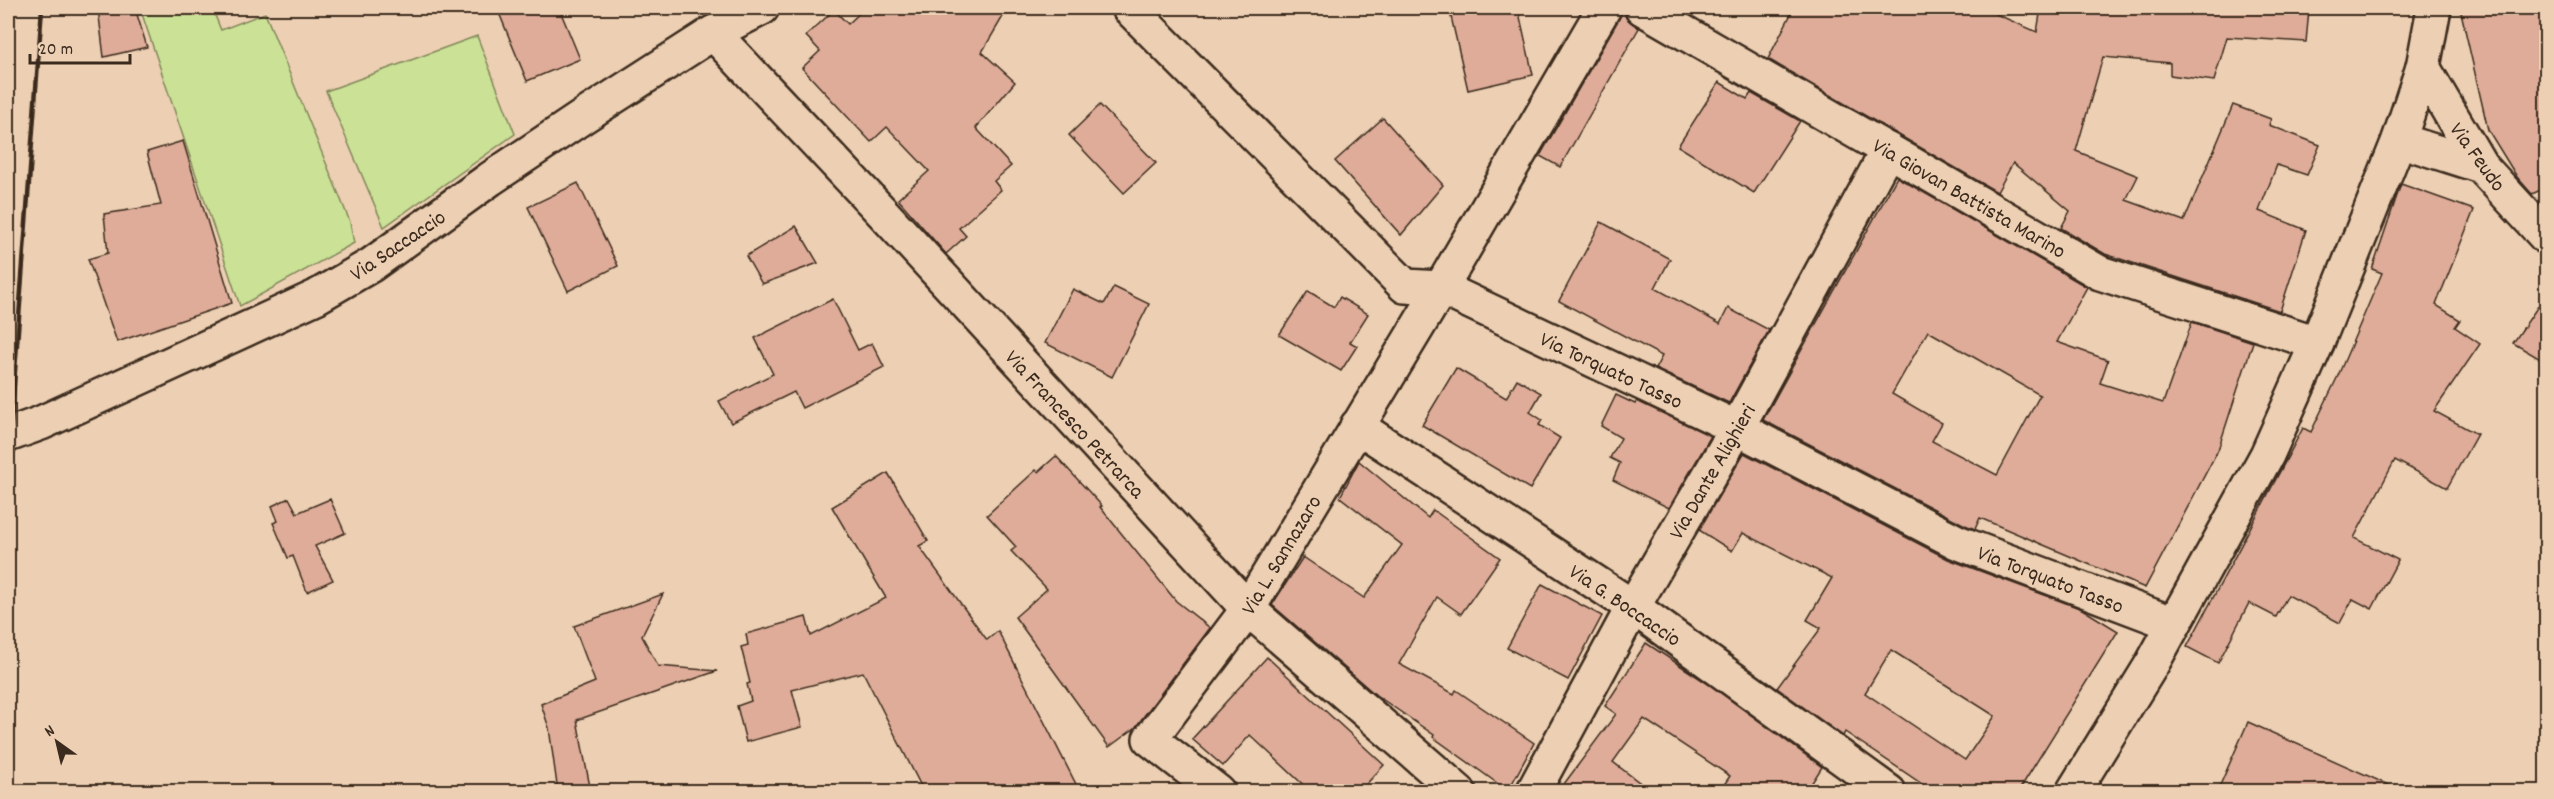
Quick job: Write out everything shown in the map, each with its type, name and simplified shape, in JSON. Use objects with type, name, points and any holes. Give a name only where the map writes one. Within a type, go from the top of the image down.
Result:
[{"type":"street","name":"Via Saccaccio","points":[[8,435],[41,423],[316,297],[371,265],[490,179],[713,33],[762,8]]},
{"type":"street","name":"Via Torquato Tasso","points":[[1129,8],[1405,286],[1441,288],[1737,428],[1957,542],[2174,624]]},
{"type":"street","points":[[1441,288],[1605,8]]},
{"type":"street","name":"Via Giovan Battista Marino","points":[[1642,8],[2100,273],[2317,343]]},
{"type":"street","points":[[2073,792],[2174,624],[2266,455],[2317,343],[2399,140],[2423,67],[2434,8]]},
{"type":"street","name":"Via Francesco Petrarca","points":[[713,33],[884,214],[1248,609],[1459,792]]},
{"type":"street","name":"Via Feudo","points":[[2423,67],[2481,166],[2547,237]]},
{"type":"street","points":[[2399,140],[2481,166]]},
{"type":"street","name":"Via Dante Alighieri","points":[[1533,792],[1633,607],[1737,428],[1888,150]]},
{"type":"street","name":"Via L. Sannazaro","points":[[1218,792],[1150,739],[1248,609],[1441,288]]},
{"type":"street","name":"Via G. Boccaccio","points":[[1357,426],[1633,607],[1889,792]]},
{"type":"green space","points":[[140,8],[212,8],[221,30],[265,13],[350,222],[354,243],[240,306]]},
{"type":"green space","points":[[477,36],[515,134],[384,227],[326,91]]},
{"type":"building","points":[[98,8],[135,8],[147,47],[104,57]]},
{"type":"building","points":[[497,8],[559,8],[580,59],[527,81]]},
{"type":"building","points":[[865,8],[1008,8],[982,52],[1015,82],[976,128],[1011,166],[994,181],[1001,190],[959,228],[966,236],[946,254],[898,199],[929,171],[887,127],[871,142],[802,68],[820,51],[806,36],[834,10],[848,24]]},
{"type":"building","points":[[1449,8],[1518,8],[1533,75],[1468,90]]},
{"type":"building","points":[[1623,8],[1626,18],[1639,28],[1560,167],[1540,156]]},
{"type":"building","points":[[1794,8],[1982,8],[2037,32],[2041,8],[2309,10],[2306,42],[2227,37],[2214,81],[2170,75],[2170,63],[2103,57],[2076,151],[2138,176],[2126,200],[2184,221],[2233,105],[2271,119],[2269,125],[2320,145],[2307,175],[2277,165],[2259,211],[2306,230],[2280,311],[2105,254],[2061,228],[2070,211],[2013,163],[1997,192],[1768,59]]},
{"type":"building","points":[[2460,8],[2547,8],[2547,187],[2532,194],[2517,177],[2488,130]]},
{"type":"building","points":[[1719,82],[1747,99],[1751,93],[1800,121],[1754,193],[1678,146]]},
{"type":"building","points":[[1100,105],[1156,163],[1124,193],[1069,135]]},
{"type":"building","points":[[1383,118],[1443,185],[1401,235],[1335,161]]},
{"type":"building","points":[[183,141],[232,303],[117,342],[88,259],[108,253],[104,214],[161,205],[147,152]]},
{"type":"building","points":[[1897,177],[2087,287],[2057,342],[2108,360],[2100,383],[2163,403],[2192,322],[2253,342],[2218,450],[2145,588],[1980,518],[1975,529],[1965,525],[1763,420]],"holes":[[[1928,331],[2040,395],[1997,475],[1932,441],[1942,423],[1892,394]]]},
{"type":"building","points":[[578,183],[618,266],[568,291],[528,207]]},
{"type":"building","points":[[2401,184],[2474,210],[2436,305],[2460,320],[2455,327],[2480,344],[2434,411],[2477,434],[2447,488],[2395,460],[2354,538],[2398,560],[2372,609],[2353,599],[2340,623],[2288,595],[2276,617],[2249,603],[2218,663],[2187,647],[2303,428],[2311,432],[2337,378],[2382,273],[2372,269]]},
{"type":"building","points":[[1601,222],[1670,259],[1655,288],[1720,324],[1728,308],[1769,330],[1729,403],[1655,369],[1662,356],[1559,301]]},
{"type":"building","points":[[796,226],[818,263],[762,284],[746,256]]},
{"type":"building","points":[[1114,287],[1149,304],[1112,377],[1045,343],[1073,289],[1104,304]]},
{"type":"building","points":[[1308,291],[1334,307],[1340,297],[1368,314],[1350,342],[1357,346],[1341,371],[1279,335]]},
{"type":"building","points":[[2547,293],[2547,363],[2513,343]]},
{"type":"building","points":[[833,299],[858,350],[872,343],[884,367],[802,408],[794,392],[731,423],[719,401],[773,374],[755,338]]},
{"type":"building","points":[[1456,368],[1506,398],[1517,379],[1541,393],[1530,412],[1542,420],[1539,425],[1560,438],[1530,489],[1422,425]]},
{"type":"building","points":[[1616,395],[1635,404],[1637,401],[1711,436],[1669,508],[1613,480],[1620,463],[1610,458],[1621,438],[1601,426]]},
{"type":"building","points":[[1744,453],[1948,559],[2082,609],[2118,631],[2018,792],[1934,792],[1845,732],[1843,736],[1777,688],[1821,628],[1807,620],[1832,578],[1743,533],[1732,551],[1699,530]],"holes":[[[1891,650],[1995,716],[1965,760],[1865,693]]]},
{"type":"building","points":[[1056,456],[1102,506],[1100,507],[1176,601],[1210,628],[1135,728],[1109,747],[1015,617],[1047,589],[1011,551],[1016,547],[987,515],[1036,470],[1038,472]]},
{"type":"building","points":[[1359,461],[1428,518],[1433,510],[1500,558],[1461,614],[1437,597],[1399,664],[1454,694],[1456,690],[1534,743],[1508,791],[1376,695],[1272,605],[1303,557],[1364,598],[1402,545],[1340,497]]},
{"type":"building","points":[[888,473],[928,541],[919,546],[987,640],[998,631],[1080,792],[924,792],[863,672],[792,690],[802,727],[746,742],[737,706],[751,701],[747,684],[750,683],[741,647],[748,645],[746,634],[806,617],[811,636],[886,598],[832,507]]},
{"type":"building","points":[[289,498],[297,513],[330,499],[345,533],[315,546],[333,580],[307,592],[293,556],[288,558],[273,523],[278,521],[272,506]]},
{"type":"building","points":[[1542,584],[1602,616],[1568,680],[1507,648]]},
{"type":"building","points":[[663,594],[642,636],[658,666],[717,671],[577,720],[590,787],[558,792],[549,728],[541,704],[595,682],[574,626]]},
{"type":"building","points":[[1646,643],[1710,685],[1822,767],[1806,792],[1719,792],[1730,776],[1644,719],[1613,762],[1652,792],[1558,792],[1616,714],[1605,706]]},
{"type":"building","points":[[1267,657],[1384,765],[1359,792],[1311,792],[1250,735],[1223,766],[1192,739]]},
{"type":"building","points":[[2248,722],[2404,792],[2217,792]]},
{"type":"railway","points":[[8,465],[42,8]]}]
